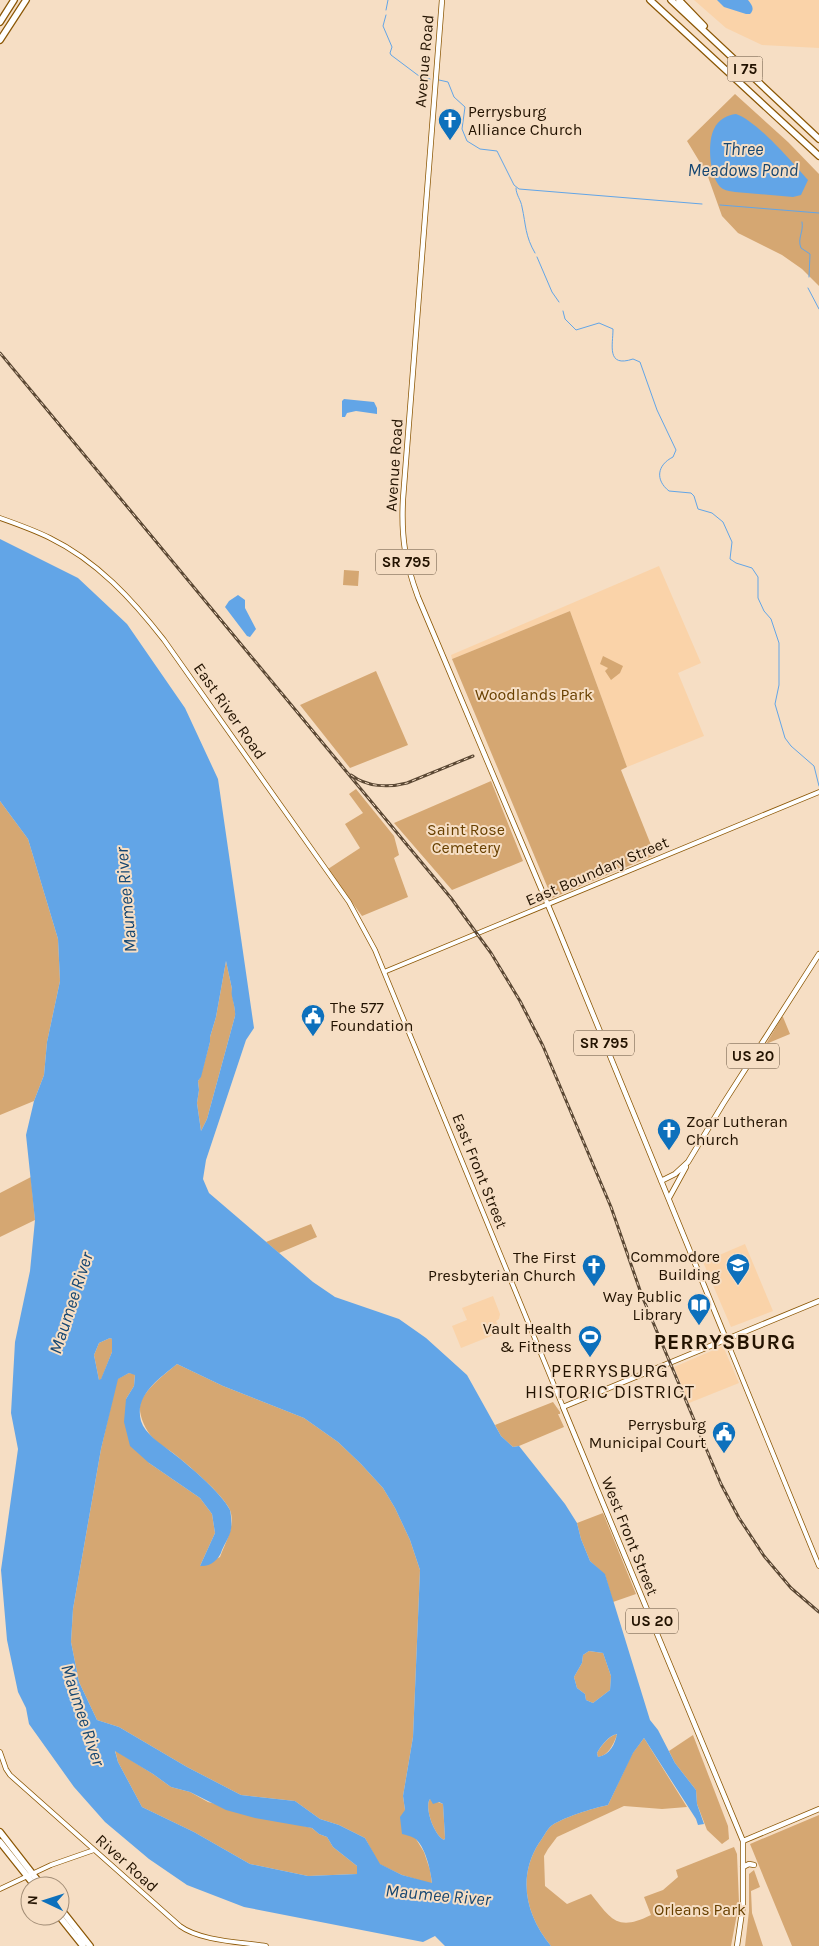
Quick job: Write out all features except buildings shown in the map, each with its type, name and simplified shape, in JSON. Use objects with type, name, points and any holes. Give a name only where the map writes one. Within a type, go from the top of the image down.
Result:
[{"type":"highway","points":[[0,22],[14,0]]},
{"type":"highway","points":[[0,40],[26,0]]},
{"type":"highway","points":[[645,0],[685,33]]},
{"type":"highway","name":"I 75","points":[[650,0],[819,156]]},
{"type":"highway","name":"I 75","points":[[671,0],[819,139]]},
{"type":"highway","points":[[679,0],[721,43],[730,55]]},
{"type":"highway","points":[[0,1832],[29,1874]]},
{"type":"highway","points":[[0,1842],[29,1874]]},
{"type":"highway","points":[[70,1921],[90,1946]]},
{"type":"highway","points":[[67,1926],[83,1946]]},
{"type":"main road","name":"Avenue Road","points":[[442,0],[403,499],[403,547],[418,597],[548,905]]},
{"type":"main road","name":"East River Road","points":[[0,518],[48,537],[82,556],[112,580],[152,625],[350,902],[369,936],[384,972]]},
{"type":"main road","name":"East Boundary Street","points":[[384,972],[819,792]]},
{"type":"main road","name":"SR 795","points":[[548,905],[661,1181]]},
{"type":"main road","name":"US 20","points":[[669,1198],[722,1104],[819,954]]},
{"type":"main road","name":"East Front Street","points":[[384,972],[563,1407]]},
{"type":"main road","name":"US 20","points":[[661,1181],[675,1174],[689,1160]]},
{"type":"main road","points":[[661,1181],[819,1566]]},
{"type":"main road","points":[[563,1407],[819,1300]]},
{"type":"main road","name":"West Front Street","points":[[563,1407],[743,1841]]},
{"type":"main road","name":"River Road","points":[[0,1752],[6,1770],[10,1775],[183,1928],[204,1936],[266,1946]]},
{"type":"main road","points":[[743,1841],[819,1808]]},
{"type":"main road","name":"US 20","points":[[736,1946],[743,1905],[743,1841]]},
{"type":"main road","points":[[0,1889],[29,1874],[94,1850]]},
{"type":"main road","points":[[743,1867],[749,1864],[754,1865]]},
{"type":"shaded area","points":[[694,0],[819,0],[819,48],[762,45],[726,28]]},
{"type":"shaded area","points":[[659,566],[701,663],[678,673],[704,736],[627,767],[570,611],[452,659],[451,655]]},
{"type":"shaded area","name":"Commodore Building","points":[[745,1244],[773,1311],[731,1327],[703,1262]]},
{"type":"shaded area","points":[[493,1296],[500,1314],[499,1319],[496,1321],[501,1332],[461,1348],[452,1326],[467,1320],[462,1308]]},
{"type":"shaded area","points":[[723,1346],[739,1383],[689,1403],[674,1367]]},
{"type":"green space","points":[[735,94],[788,142],[819,174],[819,286],[802,269],[782,255],[738,233],[722,216],[707,174],[687,141]]},
{"type":"green space","points":[[344,570],[359,571],[358,586],[343,585]]},
{"type":"green space","name":"Woodlands Park","points":[[570,611],[627,767],[621,770],[655,855],[552,898],[452,659]]},
{"type":"green space","points":[[603,656],[623,666],[620,673],[611,680],[605,671],[608,668],[600,664]]},
{"type":"green space","points":[[376,671],[408,745],[350,768],[300,705]]},
{"type":"green space","name":"Saint Rose Cemetery","points":[[491,781],[523,861],[452,890],[394,823]]},
{"type":"green space","points":[[356,789],[394,836],[399,855],[394,858],[408,897],[362,916],[328,869],[360,848],[345,824],[363,813],[349,794]]},
{"type":"green space","points":[[0,801],[28,839],[58,939],[60,981],[47,1042],[44,1075],[34,1101],[0,1115]]},
{"type":"green space","points":[[226,961],[235,1016],[207,1119],[201,1131],[197,1103],[198,1081],[216,1017]]},
{"type":"green space","points":[[782,1017],[790,1034],[766,1044]]},
{"type":"green space","points":[[31,1177],[35,1220],[0,1237],[0,1193]]},
{"type":"green space","points":[[311,1224],[317,1237],[279,1253],[266,1242]]},
{"type":"green space","points":[[110,1338],[112,1339],[112,1352],[101,1380],[99,1380],[94,1355],[99,1343]]},
{"type":"green space","points":[[177,1364],[223,1386],[304,1418],[338,1442],[361,1464],[383,1488],[395,1508],[410,1540],[420,1570],[413,1737],[403,1796],[405,1810],[430,1870],[432,1884],[402,1875],[379,1864],[365,1838],[339,1825],[320,1819],[295,1801],[241,1795],[187,1767],[119,1727],[97,1720],[79,1682],[71,1642],[73,1609],[101,1449],[117,1379],[129,1373],[135,1374],[134,1386],[126,1399],[149,1463],[200,1498],[212,1514],[215,1533],[200,1566],[220,1557],[231,1528],[230,1510],[226,1503],[187,1464],[154,1439],[146,1429],[140,1413],[140,1403],[145,1394],[153,1384]]},
{"type":"green space","points":[[553,1402],[560,1412],[558,1414],[564,1427],[519,1446],[513,1447],[501,1436],[495,1425]]},
{"type":"green space","points":[[603,1513],[636,1594],[613,1602],[605,1575],[590,1561],[577,1523]]},
{"type":"green space","points":[[589,1651],[603,1653],[611,1676],[610,1690],[593,1703],[586,1700],[585,1694],[577,1688],[574,1677],[582,1663],[583,1655]]},
{"type":"green space","points":[[616,1734],[610,1749],[598,1757],[597,1753],[603,1745],[610,1737]]},
{"type":"green space","points":[[693,1735],[728,1826],[729,1839],[722,1844],[707,1830],[697,1804],[696,1790],[675,1763],[669,1751]]},
{"type":"green space","name":"Orleans Park","points":[[644,1738],[687,1807],[662,1809],[624,1806],[557,1837],[544,1856],[545,1886],[567,1904],[591,1894],[610,1916],[622,1922],[630,1922],[651,1915],[644,1897],[663,1890],[678,1877],[676,1870],[734,1847],[737,1854],[739,1903],[731,1946],[551,1946],[535,1922],[527,1896],[528,1869],[532,1856],[550,1827],[561,1820],[608,1805],[632,1754]]},
{"type":"green space","points":[[115,1750],[171,1787],[190,1792],[208,1802],[312,1828],[319,1834],[327,1837],[333,1847],[357,1866],[357,1874],[308,1876],[250,1864],[194,1832],[142,1807],[118,1762]]},
{"type":"green space","points":[[430,1799],[443,1804],[444,1840],[437,1833],[431,1821],[428,1808]]},
{"type":"green space","points":[[819,1815],[819,1946],[792,1946],[750,1844]]},
{"type":"green space","points":[[754,1870],[760,1887],[751,1891],[752,1913],[763,1946],[745,1946],[749,1911],[749,1874]]},
{"type":"water","points":[[717,0],[748,0],[753,9],[750,14],[746,14],[724,7]]},
{"type":"water","name":"Three Meadows Pond","points":[[736,114],[745,118],[764,133],[808,180],[801,195],[793,197],[735,192],[723,189],[718,184],[712,169],[710,143],[712,135],[720,121]]},
{"type":"water","points":[[344,399],[374,402],[377,414],[356,411],[347,413],[345,417],[342,417],[342,401]]},
{"type":"water","name":"Maumee River","points":[[0,539],[78,578],[127,624],[185,708],[218,779],[254,1028],[246,1040],[206,1160],[203,1179],[209,1193],[313,1282],[335,1297],[399,1319],[426,1338],[467,1375],[501,1436],[513,1447],[519,1446],[565,1504],[577,1523],[590,1561],[605,1574],[650,1720],[658,1730],[675,1763],[696,1790],[697,1804],[704,1824],[698,1825],[644,1738],[633,1753],[608,1805],[569,1817],[550,1827],[532,1856],[528,1869],[527,1896],[535,1922],[551,1946],[445,1946],[435,1936],[423,1942],[244,1907],[187,1885],[149,1859],[105,1822],[74,1787],[29,1724],[26,1708],[18,1692],[7,1640],[1,1570],[18,1449],[11,1413],[15,1342],[30,1271],[35,1220],[26,1135],[34,1101],[44,1075],[47,1042],[60,981],[58,939],[28,839],[0,801]],"holes":[[[226,961],[235,1016],[207,1119],[201,1131],[197,1103],[198,1081],[201,1077],[216,1017]],[[110,1338],[112,1339],[112,1352],[99,1380],[94,1355],[99,1343]],[[177,1364],[223,1386],[304,1418],[338,1442],[361,1464],[383,1488],[395,1508],[410,1540],[420,1570],[413,1737],[403,1796],[405,1810],[400,1817],[402,1834],[418,1841],[424,1852],[432,1883],[402,1875],[380,1864],[365,1838],[339,1825],[320,1819],[295,1801],[241,1795],[187,1767],[119,1727],[97,1720],[79,1682],[71,1642],[73,1609],[101,1449],[118,1379],[129,1373],[135,1375],[134,1386],[126,1399],[124,1422],[130,1446],[149,1463],[200,1498],[212,1514],[215,1533],[200,1566],[211,1564],[216,1560],[221,1554],[231,1529],[230,1510],[226,1503],[193,1470],[153,1438],[143,1426],[140,1412],[141,1403],[156,1382]],[[589,1651],[603,1653],[611,1676],[610,1690],[593,1703],[586,1700],[585,1694],[577,1688],[574,1677],[582,1663],[583,1655]],[[617,1734],[611,1748],[606,1754],[598,1757],[597,1753],[611,1737]],[[115,1751],[171,1787],[190,1792],[226,1810],[255,1818],[312,1828],[319,1834],[327,1837],[333,1847],[357,1866],[357,1874],[308,1876],[250,1864],[194,1832],[142,1807],[118,1762]],[[430,1799],[433,1804],[439,1802],[443,1804],[444,1840],[437,1833],[431,1821],[428,1808]]]},
{"type":"water","points":[[238,595],[245,600],[245,608],[256,629],[250,637],[247,636],[225,607],[229,601]]},
{"type":"waterway","points":[[386,10],[388,0]]},
{"type":"waterway","points":[[386,15],[383,26],[392,47],[391,55],[419,76],[430,79]]},
{"type":"waterway","points":[[439,80],[448,82],[454,97],[465,107],[462,129],[467,141],[480,149],[497,151],[514,185],[519,189],[702,204]]},
{"type":"waterway","points":[[516,188],[528,236],[535,253]]},
{"type":"waterway","points":[[720,205],[819,213]]},
{"type":"waterway","points":[[802,222],[800,244],[801,248],[810,254],[809,277]]},
{"type":"waterway","points":[[537,257],[552,292],[559,302]]},
{"type":"waterway","points":[[808,288],[819,309]]},
{"type":"waterway","points":[[563,311],[565,319],[576,330],[599,323],[613,329],[612,348],[615,358],[624,361],[633,359],[640,362],[657,410],[676,450],[673,457],[661,468],[661,482],[669,491],[691,493],[694,496],[698,509],[712,513],[723,522],[732,542],[730,559],[752,568],[758,577],[758,598],[764,611],[771,619],[779,643],[779,685],[775,704],[785,738],[791,746],[814,766],[819,786]]},
{"type":"railway","points":[[0,353],[451,898],[491,953],[520,1001],[543,1046],[611,1207],[642,1296],[721,1484],[739,1518],[764,1556],[791,1588],[819,1612]]},
{"type":"railway","points":[[351,775],[371,784],[385,786],[400,785],[473,756]]},
{"type":"place","name":"Perrysburg Alliance Church","points":[[450,141]]},
{"type":"place","name":"The 577 Foundation","points":[[313,1037]]},
{"type":"place","name":"Zoar Lutheran Church","points":[[669,1151]]},
{"type":"place","name":"Commodore Building","points":[[738,1286]]},
{"type":"place","name":"The First Presbyterian Church","points":[[594,1287]]},
{"type":"place","name":"Way Public Library","points":[[699,1326]]},
{"type":"place","name":"Vault Health & Fitness","points":[[590,1358]]},
{"type":"place","name":"Perrysburg Municipal Court","points":[[724,1454]]},
{"type":"district","name":"PERRYSBURG","points":[[725,1342]]},
{"type":"district","name":"PERRYSBURG HISTORIC DISTRICT","points":[[610,1381]]}]
